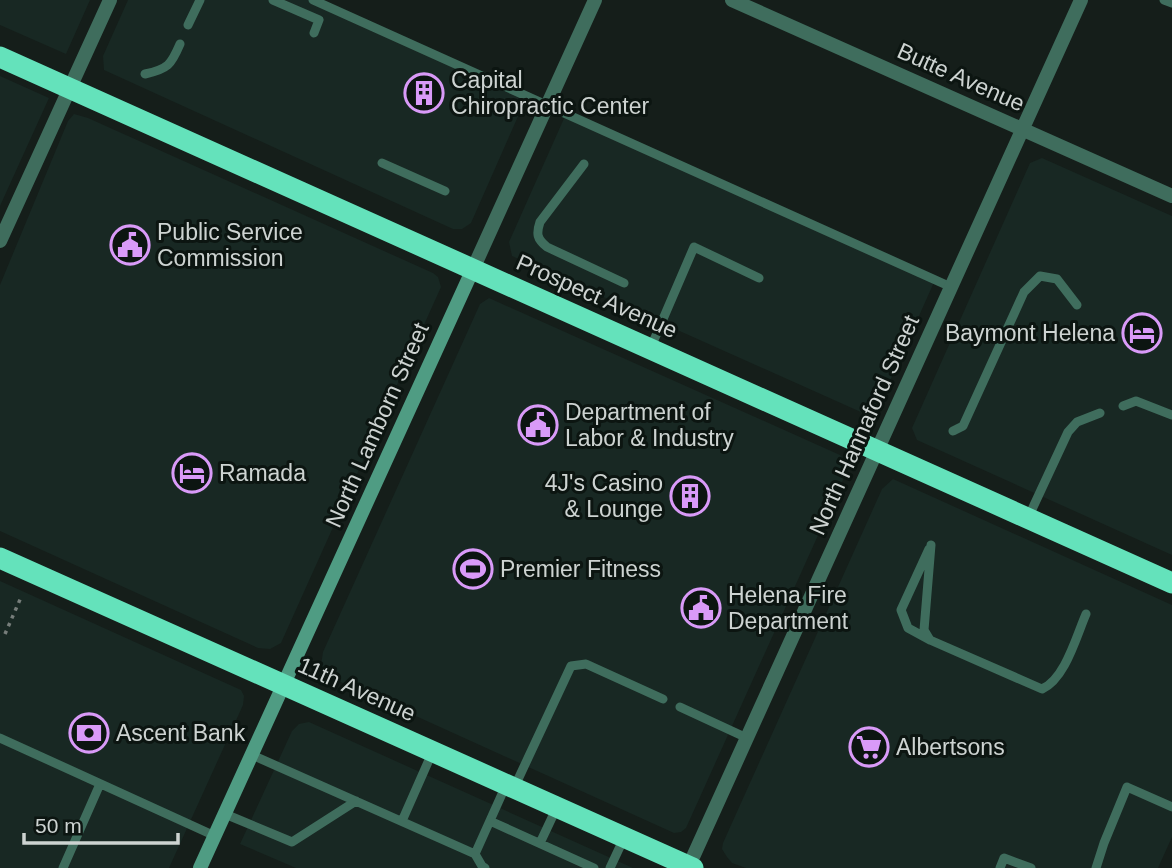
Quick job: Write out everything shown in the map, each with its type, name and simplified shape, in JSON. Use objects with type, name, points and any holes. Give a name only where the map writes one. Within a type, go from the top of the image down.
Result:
[{"type":"highway","name":"Prospect Avenue","points":[[0,57],[1172,583]]},
{"type":"highway","name":"11th Avenue","points":[[0,558],[692,868]]},
{"type":"street","points":[[0,241],[110,0]]},
{"type":"street","name":"North Lamborn Street","points":[[200,868],[595,0]]},
{"type":"street","name":"Butte Avenue","points":[[732,0],[1172,196]]},
{"type":"street","name":"North Hannaford Street","points":[[692,868],[747,738],[1081,0]]},
{"type":"lane","points":[[188,25],[200,0]]},
{"type":"lane","points":[[273,0],[319,20],[314,33]]},
{"type":"lane","points":[[313,0],[951,287]]},
{"type":"lane","points":[[1164,0],[1172,4]]},
{"type":"lane","points":[[145,74],[162,70],[172,62],[180,44]]},
{"type":"lane","points":[[382,163],[445,191]]},
{"type":"lane","points":[[584,164],[540,222],[536,232],[538,240],[547,247],[624,283]]},
{"type":"lane","points":[[650,348],[694,247],[759,278]]},
{"type":"lane","points":[[953,431],[963,426],[1024,292],[1040,276],[1058,279],[1077,305]]},
{"type":"lane","points":[[1123,406],[1136,401],[1172,415]]},
{"type":"lane","points":[[1028,518],[1068,432],[1077,422],[1100,413]]},
{"type":"lane","points":[[930,640],[924,630],[931,545],[901,610],[908,628],[930,640],[1042,689],[1051,685],[1059,676],[1086,614]]},
{"type":"lane","points":[[475,854],[571,666],[586,664],[663,699]]},
{"type":"lane","points":[[680,707],[747,738]]},
{"type":"lane","points":[[0,738],[215,836]]},
{"type":"lane","points":[[402,821],[433,751]]},
{"type":"lane","points":[[252,755],[475,854],[485,868]]},
{"type":"lane","points":[[63,868],[100,784]]},
{"type":"lane","points":[[1096,868],[1128,787],[1172,807]]},
{"type":"lane","points":[[225,814],[292,842],[356,801]]},
{"type":"lane","points":[[540,843],[556,807]]},
{"type":"lane","points":[[490,821],[594,868]]},
{"type":"lane","points":[[610,868],[624,837]]},
{"type":"lane","points":[[1000,868],[1004,858],[1031,868]]},
{"type":"path","points":[[5,634],[22,595]]},
{"type":"shaded area","points":[[0,0],[90,0],[66,54],[0,25]]},
{"type":"shaded area","points":[[128,0],[313,0],[527,96],[471,223],[462,229],[453,229],[104,70],[103,56]]},
{"type":"shaded area","points":[[0,76],[49,98],[0,206]]},
{"type":"shaded area","points":[[74,114],[438,277],[441,287],[281,643],[270,649],[258,648],[0,531],[0,285],[68,121]]},
{"type":"shaded area","points":[[566,114],[935,280],[877,410],[863,413],[512,256],[509,242]]},
{"type":"shaded area","points":[[1042,158],[1172,216],[1172,555],[917,440],[912,428],[1030,163]]},
{"type":"shaded area","points":[[489,298],[840,455],[845,461],[847,471],[686,828],[681,832],[674,833],[332,678],[322,670],[323,652],[480,304]]},
{"type":"shaded area","points":[[893,479],[1172,605],[1172,837],[1158,868],[746,868],[732,863],[727,857],[722,849],[723,843],[882,489]]},
{"type":"shaded area","points":[[0,581],[241,690],[244,696],[243,705],[169,868],[0,868]]},
{"type":"shaded area","points":[[309,722],[633,868],[296,868],[240,844],[292,731],[299,724]]},
{"type":"place","name":"Capital Chiropractic Center","points":[[424,93]]},
{"type":"place","name":"Public Service Commission","points":[[130,245]]},
{"type":"place","name":"Baymont Helena","points":[[1142,333]]},
{"type":"place","name":"Department of Labor & Industry","points":[[538,425]]},
{"type":"place","name":"Ramada","points":[[192,473]]},
{"type":"place","name":"4J's Casino & Lounge","points":[[690,496]]},
{"type":"place","name":"Premier Fitness","points":[[473,569]]},
{"type":"place","name":"Helena Fire Department","points":[[701,608]]},
{"type":"place","name":"Ascent Bank","points":[[89,733]]},
{"type":"place","name":"Albertsons","points":[[869,747]]}]
